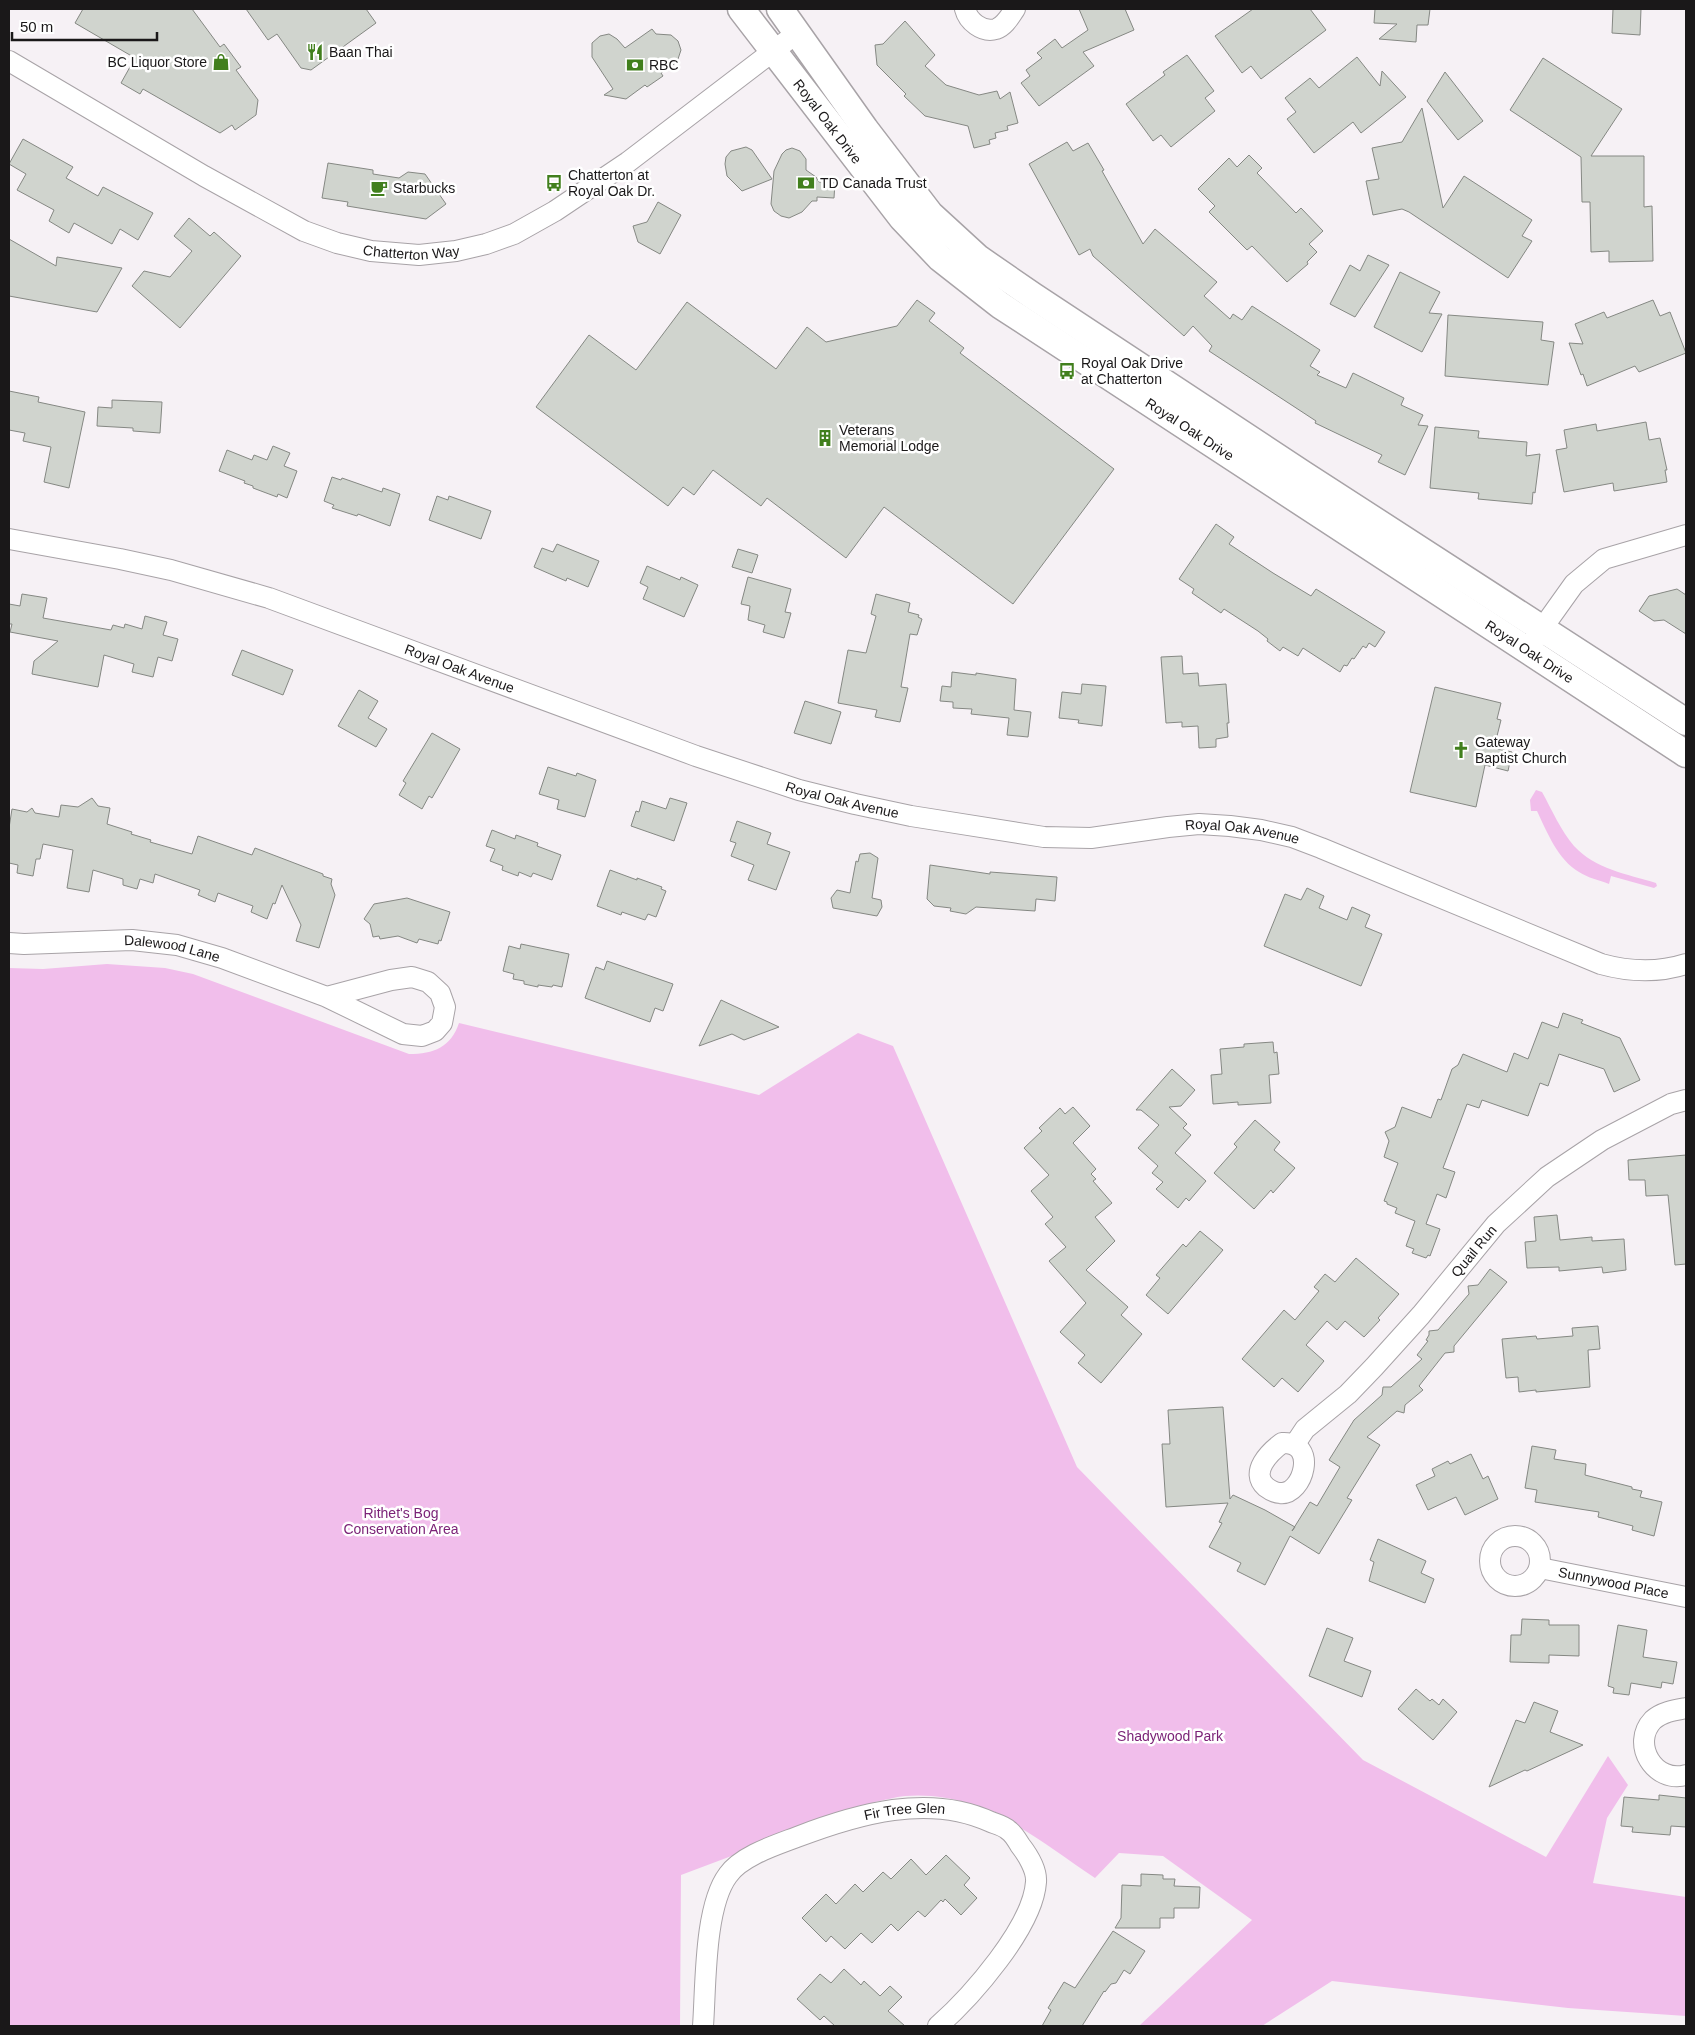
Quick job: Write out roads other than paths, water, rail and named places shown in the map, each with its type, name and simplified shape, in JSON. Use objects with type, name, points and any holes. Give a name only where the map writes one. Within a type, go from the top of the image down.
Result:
[{"type":"main road","name":"Royal Oak Drive","points":[[741,9],[902,218],[940,258],[1000,305],[1686,754]]},
{"type":"main road","name":"Royal Oak Drive","points":[[780,9],[865,129],[930,214],[978,258],[1303,474],[1686,722]]},
{"type":"street","points":[[965,9],[968,18],[981,28],[995,29],[1008,21],[1015,9]]},
{"type":"street","name":"Chatterton Way","points":[[9,61],[204,176],[304,231],[337,243],[371,251],[419,255],[456,251],[486,244],[514,234],[555,211],[628,162],[797,33]]},
{"type":"street","points":[[1527,650],[1574,584],[1604,559],[1686,535]]},
{"type":"street","name":"Royal Oak Avenue","points":[[9,539],[171,570],[269,598],[696,756],[790,787],[854,804],[910,816],[1044,837],[1091,838],[1199,824],[1261,830],[1292,837],[1322,848],[1601,964],[1638,971],[1658,970],[1686,964]]},
{"type":"street","name":"Dalewood Lane","points":[[9,943],[132,940],[177,944],[222,958],[328,997],[403,1034],[422,1036],[435,1032],[442,1023],[445,1007],[440,993],[428,982],[412,977],[391,980],[328,997]]},
{"type":"street","name":"Quail Run","points":[[1295,1444],[1305,1429],[1348,1394],[1374,1367],[1421,1315],[1496,1224],[1547,1177],[1602,1140],[1671,1104],[1686,1100]]},
{"type":"street","name":"Sunnywood Place","points":[[1540,1568],[1686,1597]]},
{"type":"street","points":[[1686,1708],[1665,1713],[1654,1720],[1646,1731],[1644,1744],[1647,1757],[1655,1768],[1667,1775],[1680,1776],[1686,1774]]},
{"type":"street","name":"Fir Tree Glen","points":[[703,2026],[711,1920],[719,1892],[728,1874],[747,1859],[823,1827],[853,1817],[908,1808],[940,1809],[974,1814],[1008,1830],[1028,1854],[1036,1881],[1030,1910],[996,1962],[962,2005],[938,2026]]},
{"type":"place","name":"Baan Thai","points":[[315,52]]},
{"type":"place","name":"BC Liquor Store","points":[[221,62]]},
{"type":"place","name":"RBC","points":[[635,65]]},
{"type":"place","name":"Chatterton at Royal Oak Dr.","points":[[554,183]]},
{"type":"place","name":"TD Canada Trust","points":[[806,183]]},
{"type":"place","name":"Starbucks","points":[[379,188]]},
{"type":"place","name":"Royal Oak Drive at Chatterton","points":[[1067,371]]},
{"type":"place","name":"Veterans Memorial Lodge","points":[[825,438]]},
{"type":"place","name":"Gateway Baptist Church","points":[[1461,750]]},
{"type":"park label","name":"Rithet's Bog Conservation Area","points":[[401,1522]]},
{"type":"park label","name":"Shadywood Park","points":[[1170,1736]]}]
